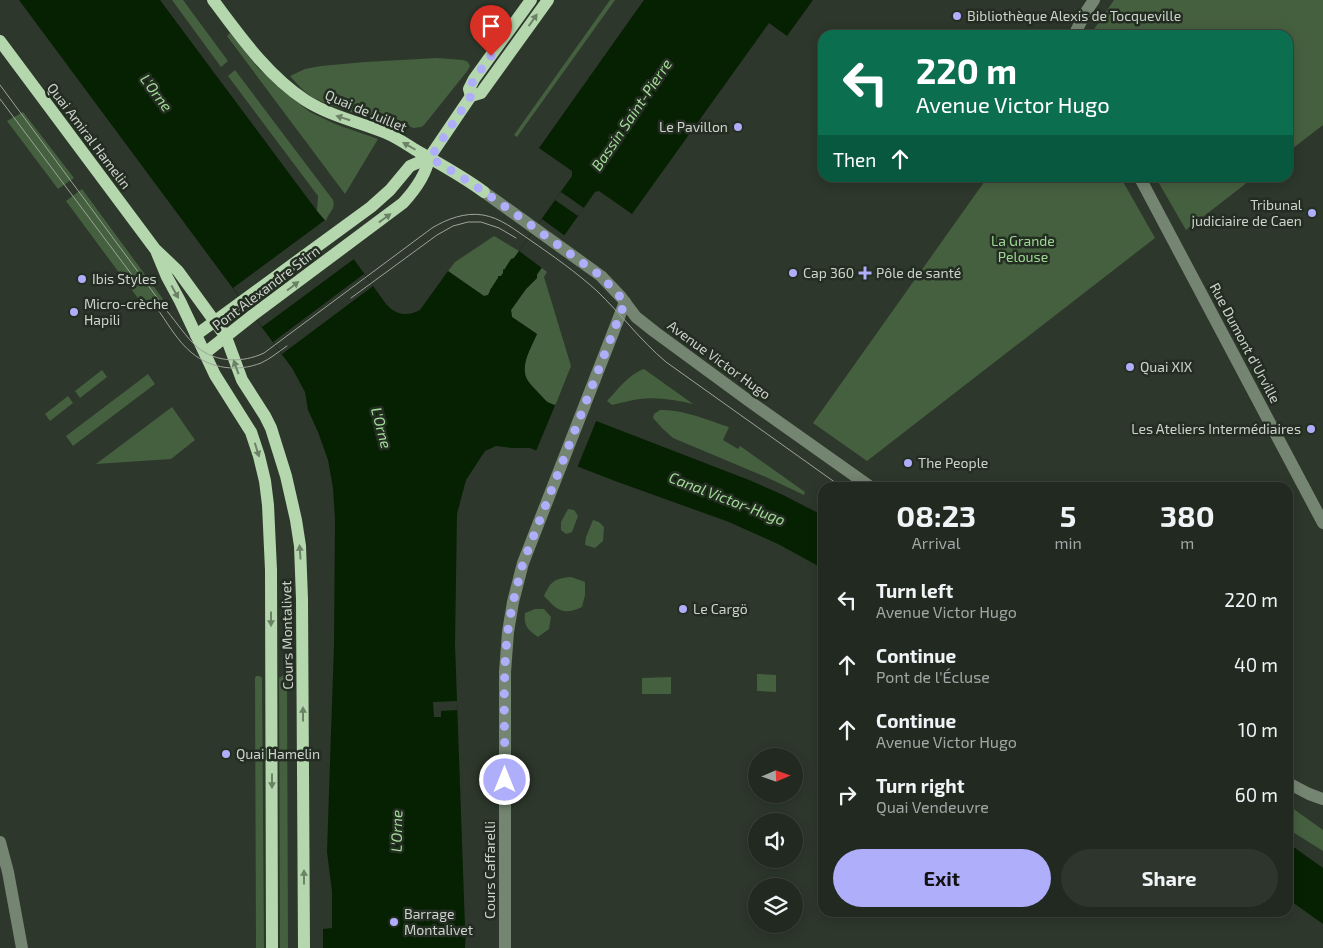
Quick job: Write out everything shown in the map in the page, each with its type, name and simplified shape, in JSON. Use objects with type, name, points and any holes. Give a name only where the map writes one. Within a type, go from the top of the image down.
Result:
[{"type":"main road","name":"Quai de Juillet","points":[[212,0],[248,47],[294,93],[320,110],[389,134],[430,158]]},
{"type":"main road","points":[[531,0],[474,79],[469,89],[471,96],[481,94],[548,0]]},
{"type":"main road","name":"Quai Amiral Hamelin","points":[[0,41],[155,249],[178,271],[226,337]]},
{"type":"main road","name":"Pont Alexandre Stirn","points":[[205,353],[253,315],[403,204],[420,181],[428,168],[430,158],[471,96]]},
{"type":"main road","name":"Pont Alexandre Stirn","points":[[196,335],[385,195],[410,166],[430,158]]},
{"type":"main road","points":[[430,158],[452,170],[484,192]]},
{"type":"main road","name":"Quai Amiral Hamelin","points":[[155,249],[205,353]]},
{"type":"main road","name":"Cours Montalivet","points":[[226,337],[242,380],[265,416],[277,446],[292,497],[300,546],[304,948]]},
{"type":"main road","name":"Cours Montalivet","points":[[205,353],[215,376],[250,432],[262,468],[268,505],[271,570],[272,948]]},
{"type":"street","points":[[1077,30],[1094,0]]},
{"type":"street","name":"Rue Dumont d'Urville","points":[[1142,182],[1323,523]]},
{"type":"street","name":"Avenue Victor Hugo","points":[[484,192],[601,276],[636,317],[668,343],[864,482]]},
{"type":"street","name":"Cours Caffarelli","points":[[505,948],[505,680],[508,632],[513,602],[523,563],[625,302]]},
{"type":"street","points":[[1293,785],[1323,799]]},
{"type":"street","points":[[0,842],[8,872],[22,948]]},
{"type":"green space","points":[[172,0],[183,0],[228,61],[221,67]]},
{"type":"green space","points":[[610,0],[615,0],[517,137],[514,135]]},
{"type":"green space","points":[[1114,0],[1323,0],[1323,125],[1293,148],[1293,30],[1093,30]]},
{"type":"green space","points":[[230,33],[258,68],[310,112],[335,124],[378,139],[345,194],[227,36]]},
{"type":"green space","points":[[437,58],[463,60],[468,62],[470,66],[424,125],[413,128],[393,117],[387,126],[332,106],[307,94],[290,76],[305,69],[321,66]]},
{"type":"green space","points":[[235,70],[333,200],[333,209],[326,221],[317,211],[318,196],[228,76]]},
{"type":"green space","points":[[23,112],[74,178],[58,189],[7,121]]},
{"type":"green space","name":"La Grande Pelouse","points":[[984,182],[1123,182],[1155,238],[867,461],[813,423]]},
{"type":"green space","points":[[1158,182],[1248,182],[1186,230]]},
{"type":"green space","points":[[82,189],[163,299],[151,307],[147,302],[143,305],[66,201]]},
{"type":"green space","points":[[494,236],[519,251],[497,279],[488,295],[484,296],[448,271],[455,262]]},
{"type":"green space","points":[[542,268],[547,272],[544,277],[571,366],[555,406],[543,398],[526,377],[524,365],[537,334],[512,317],[511,310],[526,289],[537,278]]},
{"type":"green space","points":[[644,369],[693,404],[653,398],[637,399],[612,405],[607,401],[629,378]]},
{"type":"green space","points":[[102,370],[107,377],[80,398],[75,391]]},
{"type":"green space","points":[[148,374],[155,384],[73,446],[66,436]]},
{"type":"green space","points":[[68,396],[73,403],[50,421],[45,414]]},
{"type":"green space","points":[[172,407],[195,440],[171,459],[96,464]]},
{"type":"green space","points":[[660,410],[686,413],[729,427],[723,440],[738,449],[740,446],[743,448],[805,492],[804,495],[673,438],[653,418],[654,414]]},
{"type":"green space","points":[[568,509],[574,510],[578,516],[572,532],[566,534],[561,530],[561,522]]},
{"type":"green space","points":[[593,520],[599,522],[604,527],[603,541],[595,548],[585,545]]},
{"type":"green space","points":[[571,577],[585,582],[585,595],[582,607],[565,611],[557,608],[544,596],[548,587],[554,582],[561,578]]},
{"type":"green space","points":[[535,609],[544,609],[551,617],[549,629],[538,637],[529,630],[525,621],[525,613]]},
{"type":"green space","points":[[757,674],[776,675],[776,692],[757,691]]},
{"type":"green space","points":[[284,675],[287,679],[288,948],[280,948],[279,678]]},
{"type":"green space","points":[[256,676],[262,678],[264,948],[256,948]]},
{"type":"green space","points":[[671,677],[671,694],[642,694],[642,678]]},
{"type":"green space","points":[[1293,809],[1323,830],[1323,851],[1293,832]]},
{"type":"water","points":[[19,0],[160,0],[386,304],[398,313],[411,314],[420,310],[448,271],[484,296],[488,295],[498,276],[501,276],[503,269],[514,258],[572,176],[572,171],[539,148],[644,0],[813,0],[787,36],[769,23],[632,214],[599,191],[595,192],[537,274],[537,278],[526,289],[511,310],[512,317],[537,334],[525,364],[525,370],[530,384],[547,402],[749,480],[818,513],[818,566],[778,544],[729,522],[530,448],[496,446],[485,451],[466,480],[457,514],[455,644],[466,928],[465,948],[323,948],[323,929],[332,928],[332,891],[327,852],[334,644],[335,519],[333,488],[328,460],[308,410],[305,392],[292,368]]},
{"type":"water","points":[[1293,847],[1323,868],[1323,924],[1293,903]]},
{"type":"pier","points":[[561,192],[584,208],[578,216],[555,200]]},
{"type":"pier","points":[[542,219],[565,236],[542,268],[519,251]]},
{"type":"pier","points":[[325,220],[354,259],[262,327],[233,288]]},
{"type":"pier","points":[[364,274],[373,286],[282,354],[273,342]]},
{"type":"pier","points":[[556,403],[597,419],[577,468],[536,451]]},
{"type":"pier","points":[[457,701],[457,710],[441,711],[441,717],[434,717],[433,702]]},
{"type":"tram line","points":[[0,85],[167,311],[189,339],[204,352],[221,359],[230,360],[247,359],[264,353],[432,228],[456,217],[470,214],[483,215],[508,225],[573,271],[597,291],[666,362],[835,482]]},
{"type":"tram line","points":[[0,99],[132,275]]},
{"type":"tram line","points":[[351,298],[437,235],[453,226],[468,222],[481,222],[499,228],[516,238]]},
{"type":"tram line","points":[[156,307],[177,337],[192,353],[216,366],[234,368],[252,366],[261,363],[287,346]]},
{"type":"place","name":"Bibliothèque Alexis de Tocqueville","points":[[957,16]]},
{"type":"place","name":"Le Pavillon","points":[[738,127]]},
{"type":"place","name":"Tribunal judiciaire de Caen","points":[[1312,213]]},
{"type":"place","name":"Cap 360","points":[[793,273]]},
{"type":"place","name":"Pôle de santé","points":[[865,273]]},
{"type":"place","name":"Ibis Styles","points":[[82,279]]},
{"type":"place","name":"Micro-crèche Hapili","points":[[74,312]]},
{"type":"place","name":"Quai XIX","points":[[1130,367]]},
{"type":"place","name":"Les Ateliers Intermédiaires","points":[[1311,429]]},
{"type":"place","name":"The People","points":[[908,463]]},
{"type":"place","name":"Le Cargö","points":[[683,609]]},
{"type":"place","name":"Quai Hamelin","points":[[226,754]]},
{"type":"place","name":"Barrage Montalivet","points":[[394,922]]},
{"type":"route","points":[[491,56],[469,89],[471,96],[430,158],[475,185],[601,276],[625,302],[523,563],[513,602],[508,632],[505,672],[505,780]]},
{"type":"water label","name":"L'Orne","points":[[156,93]]},
{"type":"water label","name":"Bassin Saint-Pierre","points":[[632,115]]},
{"type":"water label","name":"L'Orne","points":[[381,428]]},
{"type":"water label","name":"Canal Victor-Hugo","points":[[727,499]]},
{"type":"water label","name":"L'Orne","points":[[397,831]]}]
